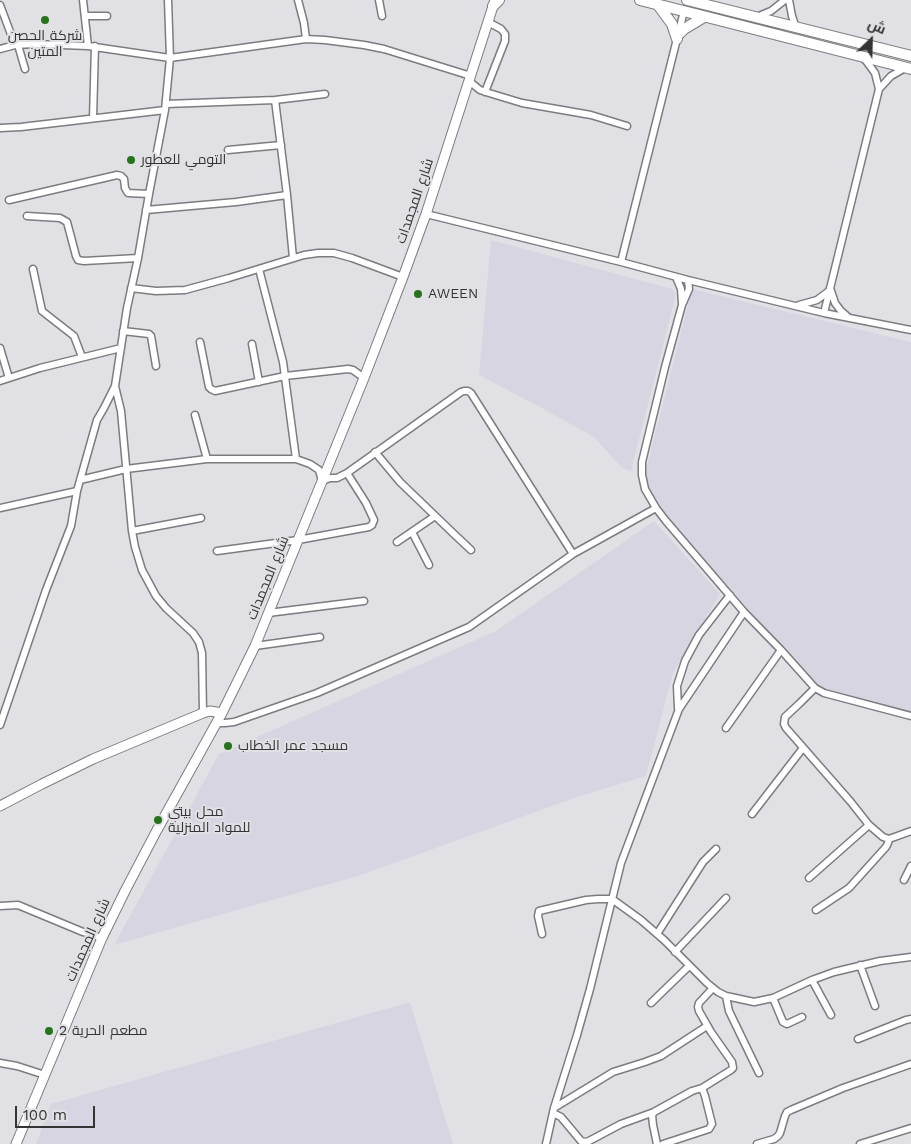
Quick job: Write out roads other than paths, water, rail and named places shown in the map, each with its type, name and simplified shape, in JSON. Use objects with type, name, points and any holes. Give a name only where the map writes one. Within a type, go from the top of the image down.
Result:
[{"type":"main road","points":[[640,0],[908,68]]},
{"type":"main road","points":[[687,0],[911,56]]},
{"type":"main road","name":"شارع المجمدات","points":[[16,1144],[102,938],[157,830],[217,723],[255,646],[403,277],[426,214],[495,2]]},
{"type":"main road","points":[[658,5],[672,24],[677,37],[704,17]]},
{"type":"main road","points":[[0,806],[94,759],[202,713],[210,711],[222,713]]},
{"type":"street","points":[[83,0],[92,46],[93,118]]},
{"type":"street","points":[[0,725],[46,590],[71,526],[77,491],[97,420],[115,386],[123,331],[165,107],[170,58],[168,0]]},
{"type":"street","points":[[298,0],[306,40]]},
{"type":"street","points":[[379,0],[382,16]]},
{"type":"street","points":[[755,17],[771,11],[785,0]]},
{"type":"street","points":[[789,0],[796,28]]},
{"type":"street","points":[[0,5],[25,69]]},
{"type":"street","points":[[621,262],[684,12]]},
{"type":"street","points":[[85,16],[107,16]]},
{"type":"street","points":[[485,92],[505,41],[505,34],[501,29],[488,22]]},
{"type":"street","points":[[0,49],[17,45],[35,44],[92,46],[170,58],[306,40],[364,44],[384,49],[470,79],[480,90],[485,92],[522,103],[591,115],[626,126]]},
{"type":"street","points":[[824,313],[879,89],[875,73],[860,56]]},
{"type":"street","points":[[879,89],[891,76],[908,68]]},
{"type":"street","points":[[0,128],[120,116],[165,107],[275,100],[325,94]]},
{"type":"street","points":[[275,100],[293,258]]},
{"type":"street","points":[[228,150],[281,144]]},
{"type":"street","points":[[8,200],[117,175],[124,178],[125,188],[128,193],[148,194]]},
{"type":"street","points":[[146,210],[236,202],[287,195]]},
{"type":"street","points":[[426,214],[824,313],[911,330]]},
{"type":"street","points":[[27,216],[60,218],[67,222],[78,260],[138,258]]},
{"type":"street","points":[[131,288],[156,291],[185,290],[293,258],[318,253],[334,253],[352,258],[403,277]]},
{"type":"street","points":[[33,269],[42,311],[74,336],[82,357]]},
{"type":"street","points":[[259,269],[283,362],[296,459]]},
{"type":"street","points":[[676,277],[681,289],[682,305]]},
{"type":"street","points":[[688,280],[689,289],[682,305],[665,367],[642,462],[645,489],[666,521],[744,612],[782,650],[815,688],[824,693],[911,716]]},
{"type":"street","points":[[796,306],[817,300],[829,289]]},
{"type":"street","points":[[829,289],[835,303],[848,318]]},
{"type":"street","points":[[123,331],[149,334],[156,366]]},
{"type":"street","points":[[200,342],[209,387],[215,391],[285,376],[348,369],[353,370],[364,378]]},
{"type":"street","points":[[252,344],[259,382]]},
{"type":"street","points":[[0,348],[9,378]]},
{"type":"street","points":[[0,381],[40,368],[120,348]]},
{"type":"street","points":[[115,386],[121,411],[132,531],[142,570],[156,596],[193,633],[199,642],[202,653],[202,713]]},
{"type":"street","points":[[80,480],[126,470],[207,459],[296,459],[310,464],[319,470],[322,481],[337,478],[347,473],[461,392],[468,391],[573,554]]},
{"type":"street","points":[[195,415],[207,459]]},
{"type":"street","points":[[375,452],[400,482],[472,550]]},
{"type":"street","points":[[217,551],[298,540],[369,527],[374,520],[366,503],[347,473]]},
{"type":"street","points":[[0,508],[77,491]]},
{"type":"street","points":[[217,723],[234,722],[317,693],[469,627],[573,554],[656,508]]},
{"type":"street","points":[[397,542],[435,516]]},
{"type":"street","points":[[132,531],[201,518]]},
{"type":"street","points":[[412,532],[429,564]]},
{"type":"street","points":[[678,709],[678,686],[685,661],[699,634],[730,595]]},
{"type":"street","points":[[268,613],[364,601]]},
{"type":"street","points":[[546,1144],[554,1110],[578,1035],[621,864],[678,709],[744,612]]},
{"type":"street","points":[[255,646],[320,637]]},
{"type":"street","points":[[726,728],[782,650]]},
{"type":"street","points":[[815,688],[785,717],[786,728],[869,824],[883,837],[889,839],[911,831]]},
{"type":"street","points":[[752,814],[804,748]]},
{"type":"street","points":[[809,878],[869,824]]},
{"type":"street","points":[[816,910],[849,888],[886,847],[889,839]]},
{"type":"street","points":[[657,934],[703,862],[716,849]]},
{"type":"street","points":[[904,880],[911,866]]},
{"type":"street","points":[[675,952],[726,898]]},
{"type":"street","points":[[542,934],[538,916],[539,911],[592,899],[612,899],[641,920],[714,988],[726,996],[754,1002],[773,998],[834,972],[880,961],[911,957]]},
{"type":"street","points":[[0,906],[18,905],[102,938]]},
{"type":"street","points":[[860,965],[875,1006]]},
{"type":"street","points":[[651,1003],[689,966]]},
{"type":"street","points":[[812,980],[831,1015]]},
{"type":"street","points":[[554,1110],[581,1141],[585,1142],[621,1124],[654,1112],[692,1091],[702,1088],[731,1070],[733,1065],[723,1047],[707,1026],[698,1006],[714,988]]},
{"type":"street","points":[[726,996],[729,1011],[759,1073]]},
{"type":"street","points":[[773,998],[783,1022],[787,1024],[802,1017]]},
{"type":"street","points":[[858,1039],[911,1019]]},
{"type":"street","points":[[554,1110],[613,1072],[660,1056],[707,1026]]},
{"type":"street","points":[[0,1062],[45,1075]]},
{"type":"street","points":[[757,1144],[774,1139],[780,1134],[785,1116],[791,1110],[843,1088],[911,1064]]},
{"type":"street","points":[[663,1144],[709,1129],[712,1124],[702,1088]]},
{"type":"street","points":[[654,1112],[652,1115],[657,1144]]},
{"type":"street","points":[[860,1144],[911,1128]]},
{"type":"place","name":"شركة الحصن المتين","points":[[45,20]]},
{"type":"place","name":"التومي للعطور","points":[[131,160]]},
{"type":"place","name":"AWEEN","points":[[418,294]]},
{"type":"place","name":"مسجد عمر الخطاب","points":[[228,746]]},
{"type":"place","name":"محل بيتي للمواد المنزلية","points":[[158,820]]},
{"type":"place","name":"مطعم الحرية 2","points":[[49,1031]]}]
